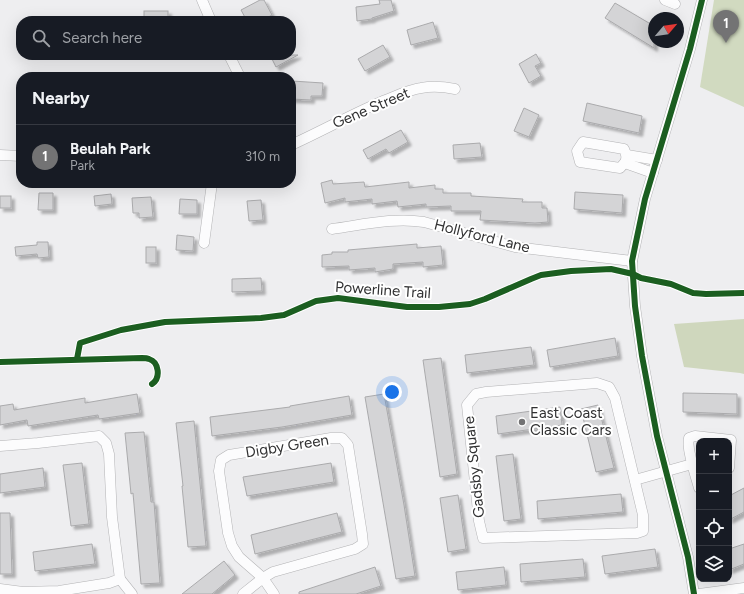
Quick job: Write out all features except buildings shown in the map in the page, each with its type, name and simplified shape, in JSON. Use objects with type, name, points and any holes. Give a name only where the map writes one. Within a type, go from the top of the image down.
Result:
[{"type":"street","points":[[202,0],[209,16]]},
{"type":"street","points":[[694,594],[688,557],[657,436],[642,356],[634,306],[632,261],[652,173],[690,49],[702,0]]},
{"type":"street","points":[[232,60],[238,72]]},
{"type":"street","name":"Gene Street","points":[[296,142],[364,109],[402,93],[421,88],[455,89]]},
{"type":"street","points":[[0,155],[16,156]]},
{"type":"street","points":[[652,173],[626,159],[657,160]]},
{"type":"street","points":[[204,243],[211,188]]},
{"type":"street","name":"Hollyford Lane","points":[[332,229],[400,220],[413,220],[515,247],[632,261]]},
{"type":"street","name":"Gadsby Square","points":[[597,383],[608,387],[615,398],[635,480],[643,515],[643,531],[637,533],[483,538],[479,521],[467,405],[476,394],[486,392],[597,383]]},
{"type":"street","points":[[0,446],[99,436],[106,443],[109,454],[112,517],[120,578],[132,594]]},
{"type":"street","points":[[696,478],[688,442],[689,438],[695,436],[713,438]]},
{"type":"street","name":"Digby Green","points":[[243,594],[273,572],[356,549],[363,544],[348,445],[342,438],[331,438],[229,455],[221,460],[219,471],[228,533],[232,546],[239,557],[263,578]]},
{"type":"street","points":[[635,480],[692,464]]},
{"type":"street","points":[[0,589],[23,592],[59,591],[109,583],[120,578]]},
{"type":"street","points":[[263,578],[274,594]]},
{"type":"street","points":[[698,594],[743,590]]},
{"type":"green space","points":[[714,0],[744,0],[744,107],[700,87]]},
{"type":"green space","points":[[744,319],[744,374],[684,367],[674,324]]},
{"type":"cycle path","points":[[694,594],[688,557],[657,436],[642,356],[635,306],[632,261],[645,199],[690,49],[702,0]]},
{"type":"cycle path","name":"Powerline Trail","points":[[77,359],[80,343],[121,330],[165,322],[261,318],[284,315],[316,301],[338,298],[407,307],[439,307],[470,304],[541,275],[571,271],[611,269],[633,274],[641,278],[671,284],[693,293],[744,293]]},
{"type":"cycle path","points":[[0,362],[146,358],[155,363],[158,370],[157,378],[152,384]]},
{"type":"place","name":"Beulah Park","points":[[726,43]]},
{"type":"place","name":"East Coast Classic Cars","points":[[522,422]]}]
